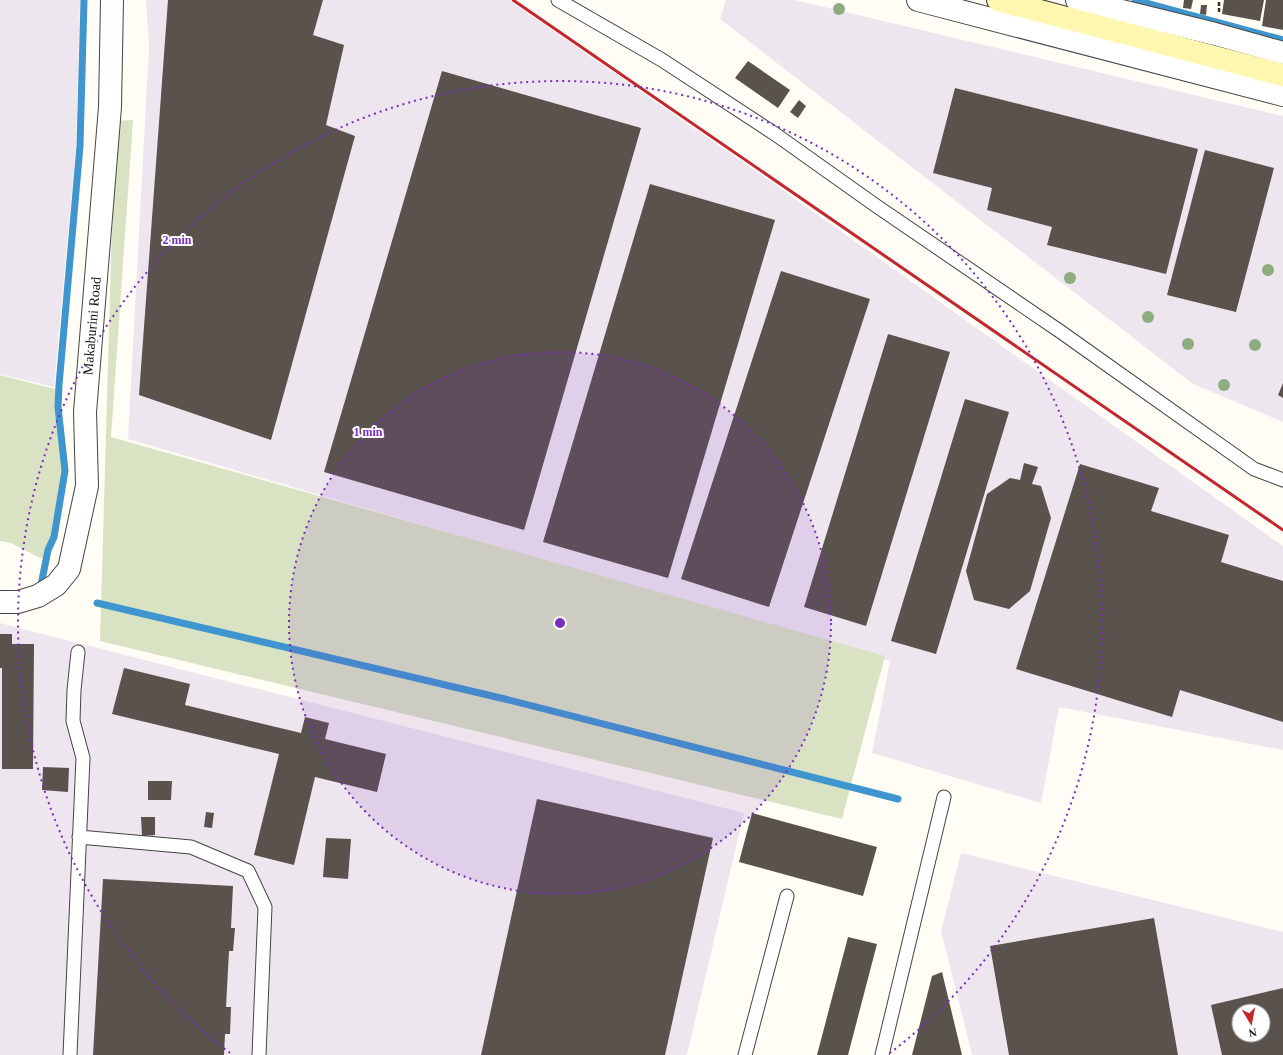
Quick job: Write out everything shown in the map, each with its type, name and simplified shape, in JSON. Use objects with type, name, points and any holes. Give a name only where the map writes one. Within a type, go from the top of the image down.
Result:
[{"type":"main road","points":[[998,0],[1283,75]]},
{"type":"street","name":"Makaburini Road","points":[[0,602],[18,602],[38,596],[56,585],[69,569],[87,486],[85,412],[110,107],[112,0]]},
{"type":"street","points":[[918,0],[1283,95]]},
{"type":"street","points":[[1077,0],[1216,34],[1283,53]]},
{"type":"lane","points":[[558,0],[662,60],[775,134],[874,205],[1061,332],[1254,469],[1283,480]]},
{"type":"lane","points":[[70,1055],[83,758],[73,720],[74,690],[78,652]]},
{"type":"lane","points":[[882,1055],[944,797]]},
{"type":"lane","points":[[79,837],[191,847],[248,871],[265,907],[259,1055]]},
{"type":"lane","points":[[745,1055],[787,896]]},
{"type":"shaded area","points":[[0,0],[80,0],[76,146],[54,387],[0,374]]},
{"type":"shaded area","points":[[146,0],[509,0],[763,176],[1283,546],[1283,750],[1059,707],[1041,803],[872,753],[890,661],[128,439],[149,46]]},
{"type":"shaded area","points":[[726,0],[795,0],[1283,116],[1283,422],[1193,384],[720,19]]},
{"type":"shaded area","points":[[0,623],[744,813],[687,1055],[0,1055]]},
{"type":"shaded area","points":[[961,853],[1283,932],[1283,1055],[972,1055],[941,931]]},
{"type":"green space","points":[[133,120],[111,437],[885,656],[842,819],[100,641],[115,121]]},
{"type":"green space","points":[[0,375],[59,390],[59,413],[66,470],[55,536],[42,559],[11,543],[0,541]]},
{"type":"building","points":[[168,0],[323,0],[313,35],[344,45],[326,125],[355,136],[271,440],[139,395]]},
{"type":"building","points":[[1184,0],[1193,0],[1191,9],[1183,8]]},
{"type":"building","points":[[1224,0],[1264,0],[1260,21],[1222,14]]},
{"type":"building","points":[[1266,0],[1283,0],[1283,30],[1262,26]]},
{"type":"building","points":[[1201,5],[1207,5],[1206,15],[1200,14]]},
{"type":"building","points":[[748,61],[790,90],[778,108],[735,78]]},
{"type":"building","points":[[442,71],[641,128],[524,530],[324,472]]},
{"type":"building","points":[[955,88],[1198,149],[1166,274],[1047,245],[1052,227],[987,210],[992,188],[933,173]]},
{"type":"building","points":[[799,100],[806,106],[798,118],[790,112]]},
{"type":"building","points":[[1205,150],[1274,168],[1236,312],[1167,295]]},
{"type":"building","points":[[650,184],[775,220],[668,578],[543,542]]},
{"type":"building","points":[[781,271],[870,299],[769,607],[681,579]]},
{"type":"building","points":[[888,334],[950,352],[866,626],[804,607]]},
{"type":"building","points":[[1283,383],[1283,398],[1278,395]]},
{"type":"building","points":[[965,399],[1009,412],[936,654],[891,641]]},
{"type":"building","points":[[1024,463],[1038,467],[1032,484],[1041,486],[1051,518],[1030,591],[1009,609],[974,600],[966,571],[987,494],[1010,478],[1020,480]]},
{"type":"building","points":[[1080,464],[1159,488],[1151,511],[1229,535],[1221,562],[1283,581],[1283,722],[1180,690],[1172,717],[1016,669]]},
{"type":"building","points":[[0,634],[12,634],[12,644],[34,644],[33,769],[2,769],[2,668],[0,668]]},
{"type":"building","points":[[124,668],[190,684],[185,705],[301,733],[305,717],[329,723],[325,739],[386,754],[377,792],[315,777],[294,865],[254,855],[279,754],[112,714]]},
{"type":"building","points":[[43,767],[69,768],[68,792],[42,790]]},
{"type":"building","points":[[148,781],[172,781],[171,800],[148,800]]},
{"type":"building","points":[[537,799],[713,838],[665,1055],[481,1055]]},
{"type":"building","points":[[206,812],[214,813],[212,828],[204,827]]},
{"type":"building","points":[[752,813],[877,847],[863,896],[739,862]]},
{"type":"building","points":[[141,817],[155,817],[155,835],[142,836]]},
{"type":"building","points":[[326,838],[351,839],[348,879],[323,877]]},
{"type":"building","points":[[103,879],[233,886],[231,928],[235,928],[233,951],[229,951],[226,1007],[231,1007],[230,1034],[225,1034],[224,1055],[93,1055]]},
{"type":"building","points":[[1154,918],[1178,1055],[1009,1055],[990,946]]},
{"type":"building","points":[[848,937],[877,944],[848,1055],[817,1055]]},
{"type":"building","points":[[942,972],[962,1055],[912,1055],[932,976]]},
{"type":"building","points":[[1283,988],[1283,1055],[1222,1055],[1211,1005]]},
{"type":"waterway","points":[[37,587],[41,585],[48,550],[54,537],[65,471],[58,407],[80,146],[84,0]]},
{"type":"waterway","points":[[1135,0],[1283,40]]},
{"type":"waterway","points":[[97,603],[505,699],[898,799]]},
{"type":"railway","points":[[513,0],[1283,530]]}]
